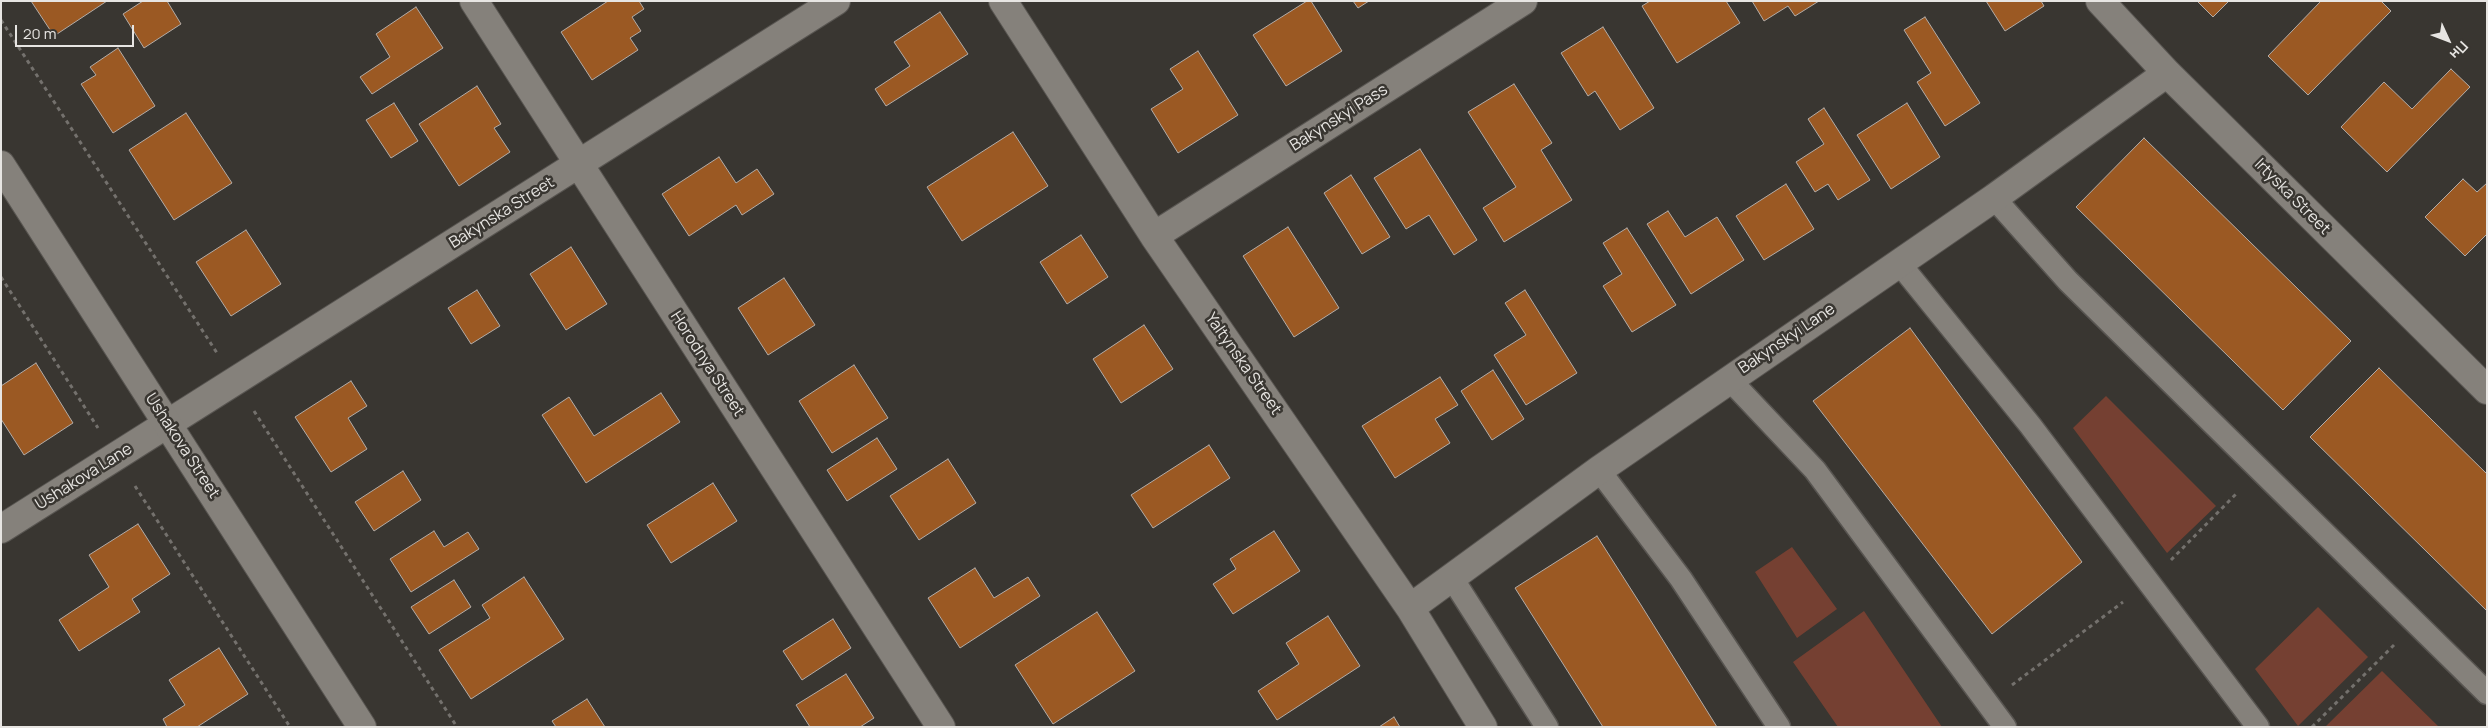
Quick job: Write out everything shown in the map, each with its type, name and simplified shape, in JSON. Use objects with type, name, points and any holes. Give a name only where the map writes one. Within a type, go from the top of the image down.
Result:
[{"type":"street","name":"Horodnya Street","points":[[474,1],[941,727]]},
{"type":"street","name":"Bakynska Street","points":[[168,425],[836,1]]},
{"type":"street","name":"Yaltynska Street","points":[[1003,1],[1154,236],[1410,608],[1483,727]]},
{"type":"street","name":"Bakynskyi Pass","points":[[1154,236],[1523,1]]},
{"type":"street","name":"Irtyska Street","points":[[2100,1],[2167,73],[2487,390]]},
{"type":"street","name":"Bakynskyi Lane","points":[[1410,608],[1599,470],[1728,379],[1994,198],[2167,73]]},
{"type":"street","name":"Ushakova Street","points":[[1,165],[362,727]]},
{"type":"street","name":"Ushakova Lane","points":[[1,529],[168,425]]},
{"type":"lane","points":[[1994,198],[2068,281],[2487,693]]},
{"type":"lane","points":[[1899,263],[2030,425],[2258,727]]},
{"type":"lane","points":[[1728,379],[1814,470],[2005,727]]},
{"type":"lane","points":[[1599,470],[1681,579],[1779,727]]},
{"type":"lane","points":[[1452,578],[1547,727]]},
{"type":"path","points":[[1,277],[290,727]]},
{"type":"path","points":[[1988,703],[2150,582],[2260,470]]},
{"type":"path","points":[[2312,727],[2415,623]]},
{"type":"shaded area","points":[[2106,396],[2216,506],[2167,553],[2073,428]]},
{"type":"shaded area","points":[[1792,547],[1837,609],[1797,638],[1755,572]]},
{"type":"shaded area","points":[[2318,607],[2368,657],[2298,726],[2255,669]]},
{"type":"shaded area","points":[[1864,611],[1942,727],[1838,727],[1793,662]]},
{"type":"shaded area","points":[[2382,671],[2439,727],[2325,727]]},
{"type":"building","points":[[31,1],[107,1],[54,36]]},
{"type":"building","points":[[143,1],[167,1],[181,24],[144,48],[123,14]]},
{"type":"building","points":[[608,1],[639,1],[644,9],[632,17],[641,31],[630,38],[638,50],[592,80],[561,32]]},
{"type":"building","points":[[1307,1],[1311,1],[1342,51],[1286,86],[1253,35]]},
{"type":"building","points":[[1353,1],[1369,1],[1358,8]]},
{"type":"building","points":[[1650,1],[1726,1],[1740,23],[1677,63],[1642,6]]},
{"type":"building","points":[[1752,1],[1819,1],[1795,16],[1788,6],[1764,21]]},
{"type":"building","points":[[1986,1],[2041,1],[2044,6],[2005,31]]},
{"type":"building","points":[[2197,1],[2229,1],[2213,17]]},
{"type":"building","points":[[2321,1],[2381,1],[2391,11],[2308,95],[2268,56]]},
{"type":"building","points":[[416,7],[443,48],[372,94],[360,77],[390,57],[376,34]]},
{"type":"building","points":[[940,12],[968,54],[886,106],[875,89],[910,66],[894,42]]},
{"type":"building","points":[[1925,17],[1980,103],[1945,126],[1917,82],[1931,73],[1904,30]]},
{"type":"building","points":[[1603,27],[1654,108],[1620,130],[1595,91],[1588,96],[1561,53]]},
{"type":"building","points":[[118,48],[155,106],[113,133],[81,84],[96,75],[90,67]]},
{"type":"building","points":[[1198,51],[1238,115],[1178,153],[1151,109],[1183,89],[1170,69]]},
{"type":"building","points":[[2451,69],[2470,87],[2387,172],[2341,127],[2384,82],[2412,109]]},
{"type":"building","points":[[1514,84],[1552,143],[1541,150],[1572,200],[1504,242],[1483,208],[1516,187],[1468,112]]},
{"type":"building","points":[[477,86],[501,124],[494,128],[510,152],[459,186],[419,124]]},
{"type":"building","points":[[394,103],[418,141],[391,158],[366,120]]},
{"type":"building","points":[[1907,103],[1940,157],[1891,189],[1857,135]]},
{"type":"building","points":[[1824,108],[1870,180],[1838,200],[1828,184],[1815,192],[1796,162],[1824,144],[1808,119]]},
{"type":"building","points":[[186,113],[232,183],[174,220],[129,150]]},
{"type":"building","points":[[1013,132],[1048,186],[962,241],[927,187]]},
{"type":"building","points":[[2144,138],[2351,341],[2283,410],[2076,207]]},
{"type":"building","points":[[1420,149],[1477,240],[1454,255],[1429,215],[1406,229],[1374,178]]},
{"type":"building","points":[[719,157],[736,183],[757,169],[774,194],[742,215],[736,205],[689,236],[662,194]]},
{"type":"building","points":[[1351,175],[1390,237],[1362,254],[1324,193]]},
{"type":"building","points":[[2463,179],[2477,192],[2487,183],[2487,234],[2465,256],[2425,217]]},
{"type":"building","points":[[1786,184],[1814,229],[1764,260],[1736,216]]},
{"type":"building","points":[[1668,211],[1685,237],[1717,217],[1744,260],[1691,294],[1647,224]]},
{"type":"building","points":[[1288,227],[1339,308],[1294,337],[1243,256]]},
{"type":"building","points":[[1627,228],[1676,305],[1632,332],[1603,286],[1622,274],[1603,243]]},
{"type":"building","points":[[246,230],[281,284],[231,316],[196,262]]},
{"type":"building","points":[[1081,235],[1108,277],[1067,304],[1040,262]]},
{"type":"building","points":[[571,247],[607,304],[566,330],[530,274]]},
{"type":"building","points":[[784,278],[815,325],[768,355],[738,308]]},
{"type":"building","points":[[477,290],[500,326],[471,344],[448,308]]},
{"type":"building","points":[[1525,290],[1577,373],[1526,405],[1494,355],[1526,335],[1505,303]]},
{"type":"building","points":[[1144,325],[1173,369],[1121,403],[1093,359]]},
{"type":"building","points":[[1910,328],[2082,562],[1992,634],[1813,401]]},
{"type":"building","points":[[36,363],[73,423],[24,455],[1,419],[1,386]]},
{"type":"building","points":[[854,365],[888,418],[832,453],[799,401]]},
{"type":"building","points":[[2379,368],[2487,474],[2487,611],[2310,437]]},
{"type":"building","points":[[1493,370],[1524,419],[1492,440],[1461,391]]},
{"type":"building","points":[[1440,377],[1458,405],[1435,419],[1450,443],[1395,478],[1362,426]]},
{"type":"building","points":[[351,381],[367,406],[348,418],[367,449],[331,472],[295,417]]},
{"type":"building","points":[[661,393],[680,422],[586,483],[542,415],[569,397],[594,436]]},
{"type":"building","points":[[877,438],[897,469],[847,501],[827,470]]},
{"type":"building","points":[[1209,445],[1230,478],[1153,528],[1131,495]]},
{"type":"building","points":[[948,459],[976,503],[919,540],[890,496]]},
{"type":"building","points":[[403,471],[421,500],[374,531],[355,502]]},
{"type":"building","points":[[713,483],[737,521],[671,563],[647,525]]},
{"type":"building","points":[[138,524],[170,574],[132,599],[140,612],[79,651],[59,620],[109,587],[89,555]]},
{"type":"building","points":[[434,531],[444,547],[468,532],[479,549],[411,592],[390,559]]},
{"type":"building","points":[[1274,531],[1300,571],[1233,614],[1213,584],[1236,569],[1230,559]]},
{"type":"building","points":[[1597,536],[1717,727],[1603,727],[1515,588]]},
{"type":"building","points":[[975,568],[994,598],[1028,577],[1040,596],[960,648],[928,598]]},
{"type":"building","points":[[524,577],[564,639],[471,699],[439,650],[490,618],[482,605]]},
{"type":"building","points":[[454,580],[471,607],[429,634],[411,607]]},
{"type":"building","points":[[1097,612],[1135,671],[1053,724],[1015,665]]},
{"type":"building","points":[[1328,616],[1360,666],[1277,720],[1258,691],[1299,664],[1286,643]]},
{"type":"building","points":[[833,619],[851,648],[802,680],[783,651]]},
{"type":"building","points":[[219,648],[248,694],[197,727],[167,727],[163,719],[185,705],[169,680]]},
{"type":"building","points":[[846,674],[874,718],[860,727],[810,727],[796,705]]},
{"type":"building","points":[[587,699],[605,727],[556,727],[552,721]]},
{"type":"building","points":[[1394,717],[1400,727],[1379,727]]}]
